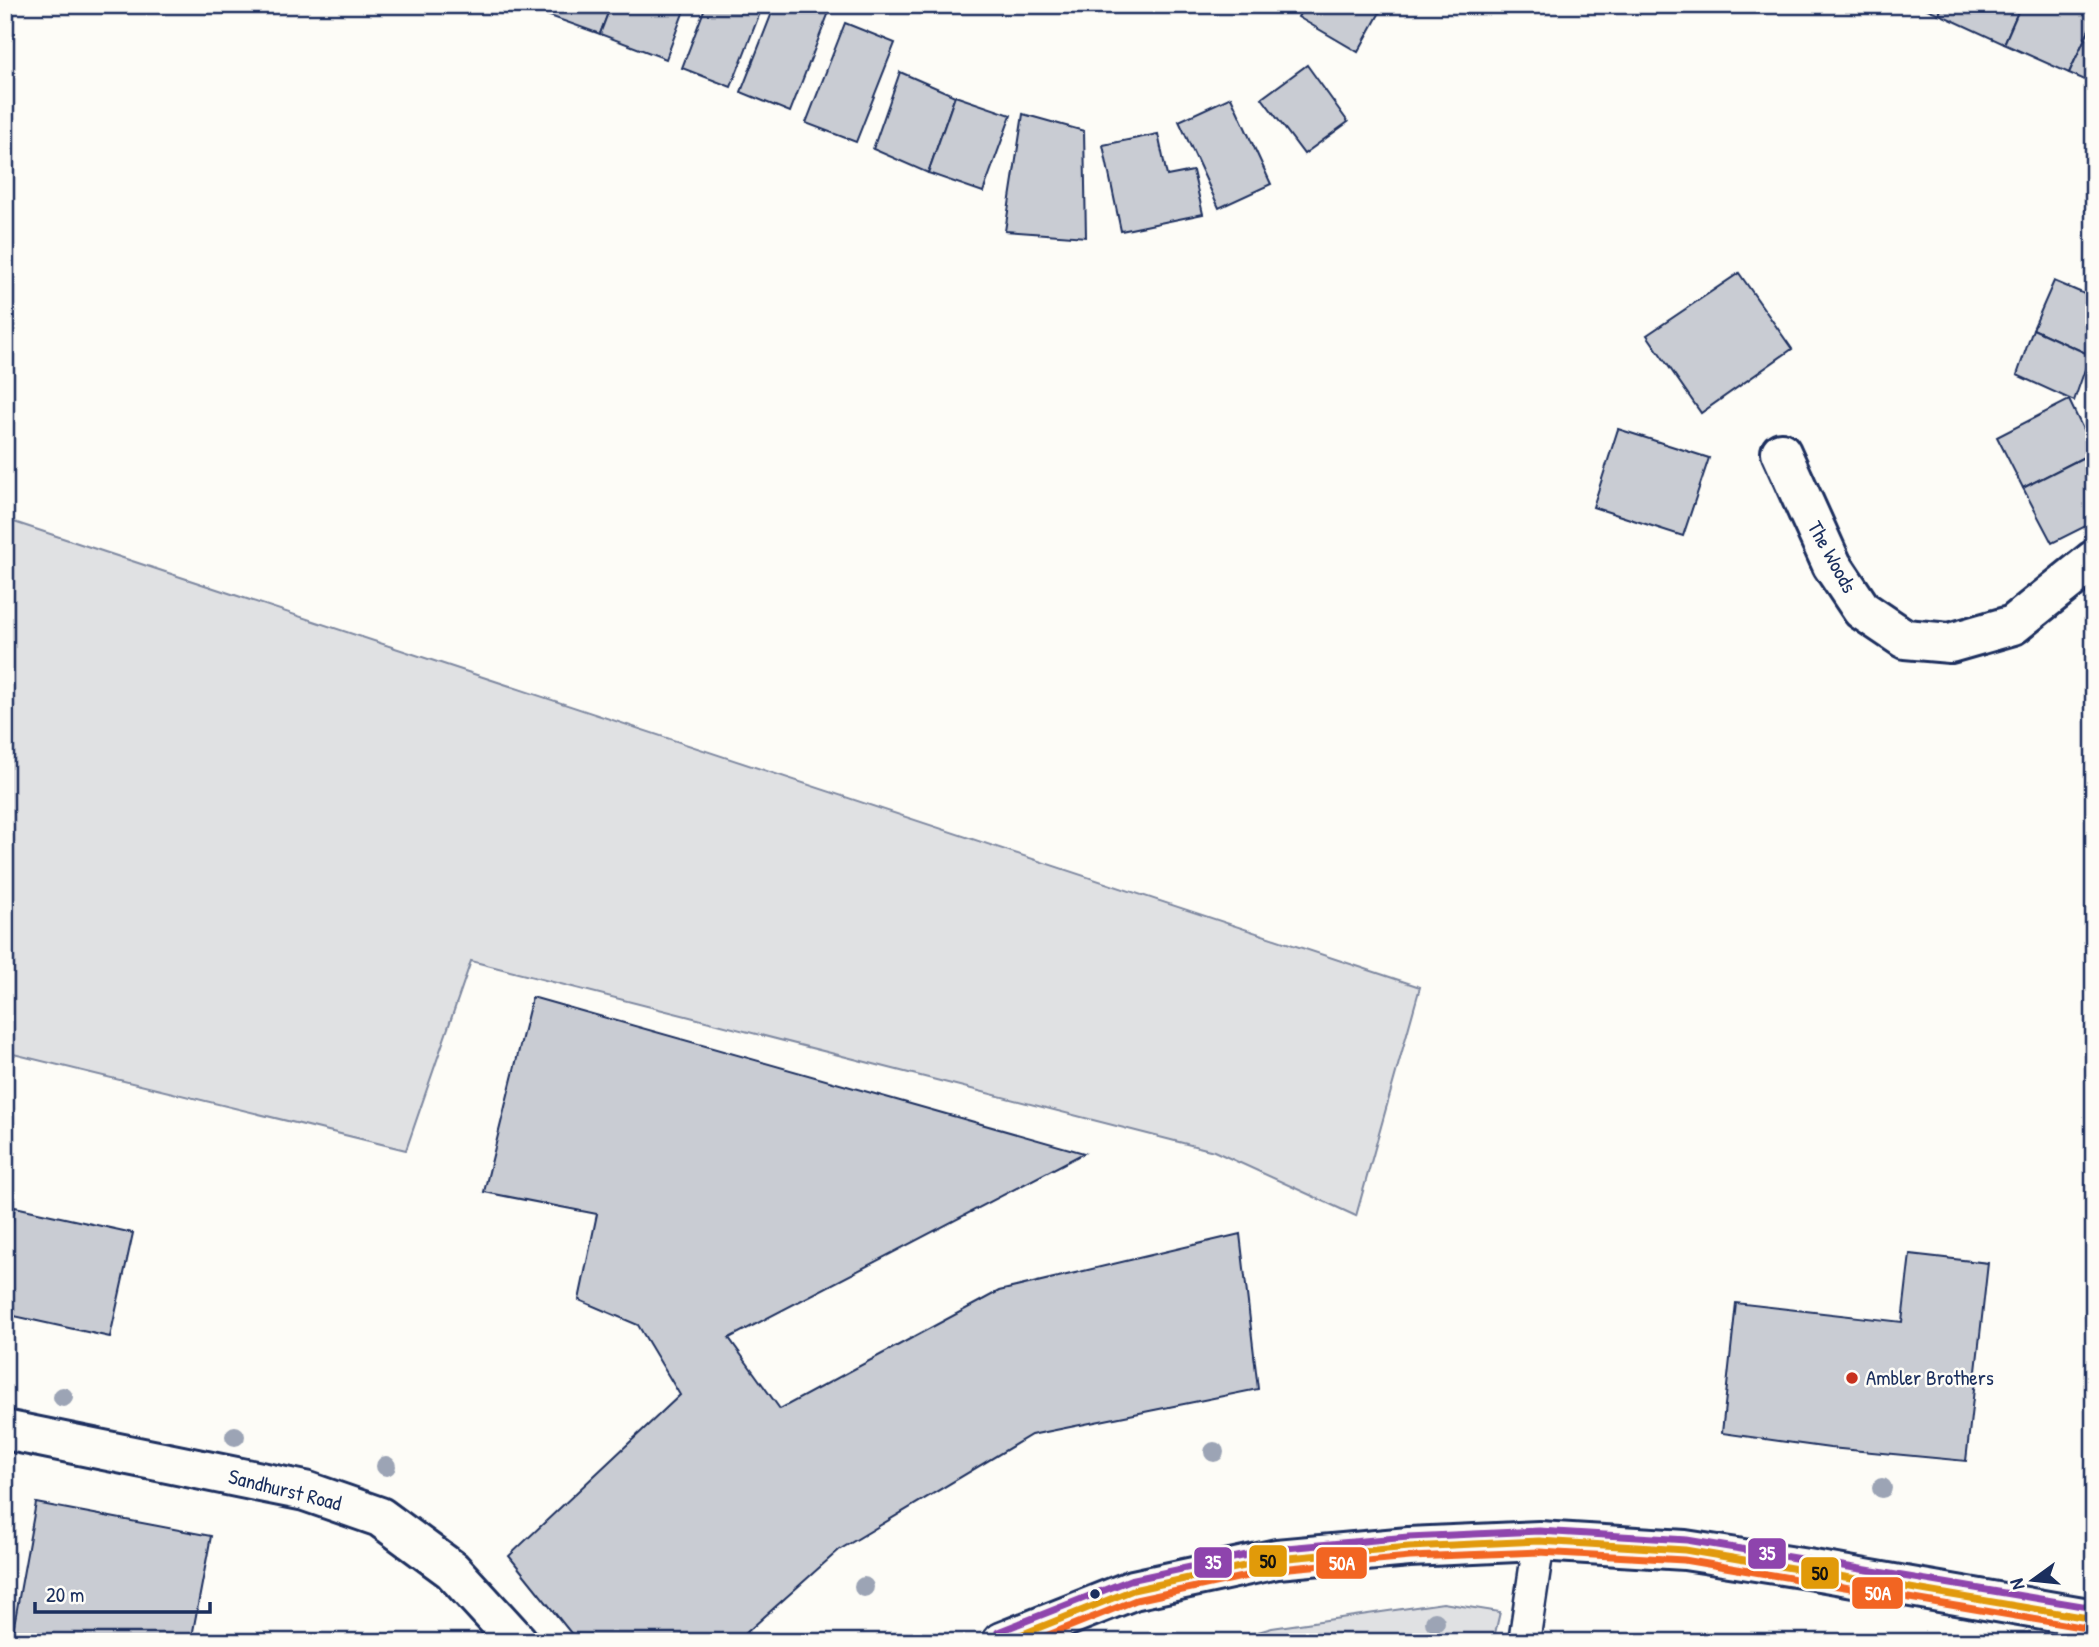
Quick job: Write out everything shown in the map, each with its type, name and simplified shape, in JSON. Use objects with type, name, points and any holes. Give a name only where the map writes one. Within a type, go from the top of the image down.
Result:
[{"type":"main road","name":"The Woods","points":[[1781,452],[1832,565],[1862,610],[1905,639],[1950,643],[2013,625],[2094,560]]},
{"type":"main road","name":"Sandhurst Road","points":[[5,1430],[305,1491],[380,1517],[452,1570],[518,1642]]},
{"type":"main road","points":[[1002,1642],[1133,1590],[1277,1559],[1409,1547],[1539,1541],[1685,1550],[2094,1619]]},
{"type":"lane","points":[[1524,1642],[1539,1541]]},
{"type":"shaded area","points":[[5,519],[1420,987],[1356,1216],[1214,1151],[471,961],[406,1150],[5,1052]]},
{"type":"shaded area","points":[[1443,1603],[1500,1612],[1493,1642],[1223,1642],[1272,1628]]},
{"type":"building","points":[[535,5],[611,5],[600,34],[533,10]]},
{"type":"building","points":[[611,5],[686,5],[666,59],[600,34]]},
{"type":"building","points":[[706,5],[763,5],[731,87],[682,68]]},
{"type":"building","points":[[775,5],[811,5],[829,12],[790,112],[741,92]]},
{"type":"building","points":[[1305,5],[1384,5],[1358,52],[1298,17]]},
{"type":"building","points":[[1918,5],[1943,5],[1939,14]]},
{"type":"building","points":[[1943,5],[2021,5],[2004,44],[1939,14]]},
{"type":"building","points":[[2021,5],[2094,5],[2094,19],[2069,73],[2004,44]]},
{"type":"building","points":[[2094,19],[2094,84],[2069,73]]},
{"type":"building","points":[[845,23],[895,43],[856,142],[806,123]]},
{"type":"building","points":[[1307,65],[1348,122],[1304,154],[1262,98]]},
{"type":"building","points":[[900,72],[955,96],[928,173],[873,149]]},
{"type":"building","points":[[955,96],[1011,115],[983,192],[928,173]]},
{"type":"building","points":[[1231,97],[1271,184],[1219,208],[1179,121]]},
{"type":"building","points":[[1023,114],[1084,131],[1086,237],[1005,231]]},
{"type":"building","points":[[1158,134],[1167,176],[1193,171],[1203,214],[1121,231],[1103,145]]},
{"type":"building","points":[[1739,273],[1792,349],[1701,413],[1647,335]]},
{"type":"building","points":[[2054,281],[2094,298],[2094,346],[2090,355],[2033,329]]},
{"type":"building","points":[[2033,329],[2090,355],[2074,401],[2017,375]]},
{"type":"building","points":[[2069,400],[2094,452],[2023,488],[1997,437]]},
{"type":"building","points":[[1618,429],[1709,458],[1683,536],[1593,507]]},
{"type":"building","points":[[2094,452],[2094,522],[2052,543],[2023,488]]},
{"type":"building","points":[[532,997],[1084,1153],[729,1338],[780,1409],[999,1291],[1240,1234],[1258,1389],[1031,1435],[839,1550],[736,1642],[578,1642],[509,1556],[680,1395],[638,1325],[579,1300],[597,1214],[484,1192]]},
{"type":"building","points":[[15,1207],[133,1233],[110,1337],[5,1314],[5,1253]]},
{"type":"building","name":"Ambler Brothers","points":[[1910,1254],[1988,1263],[1966,1461],[1830,1448],[1722,1433],[1736,1303],[1902,1322]]},
{"type":"building","points":[[36,1503],[211,1536],[191,1642],[11,1642]]},
{"type":"transit line","name":"35","points":[[998,1632],[1130,1580],[1275,1549],[1408,1537],[1539,1531],[1687,1540],[2094,1608]]},
{"type":"transit line","name":"50","points":[[1003,1642],[1133,1590],[1277,1559],[1409,1547],[1539,1541],[1685,1550],[2094,1619]]},
{"type":"transit line","name":"50A","points":[[1031,1642],[1136,1600],[1279,1569],[1410,1557],[1539,1552],[1684,1560],[2092,1629]]},
{"type":"place","name":"Ambler Brothers","points":[[1852,1378]]}]
